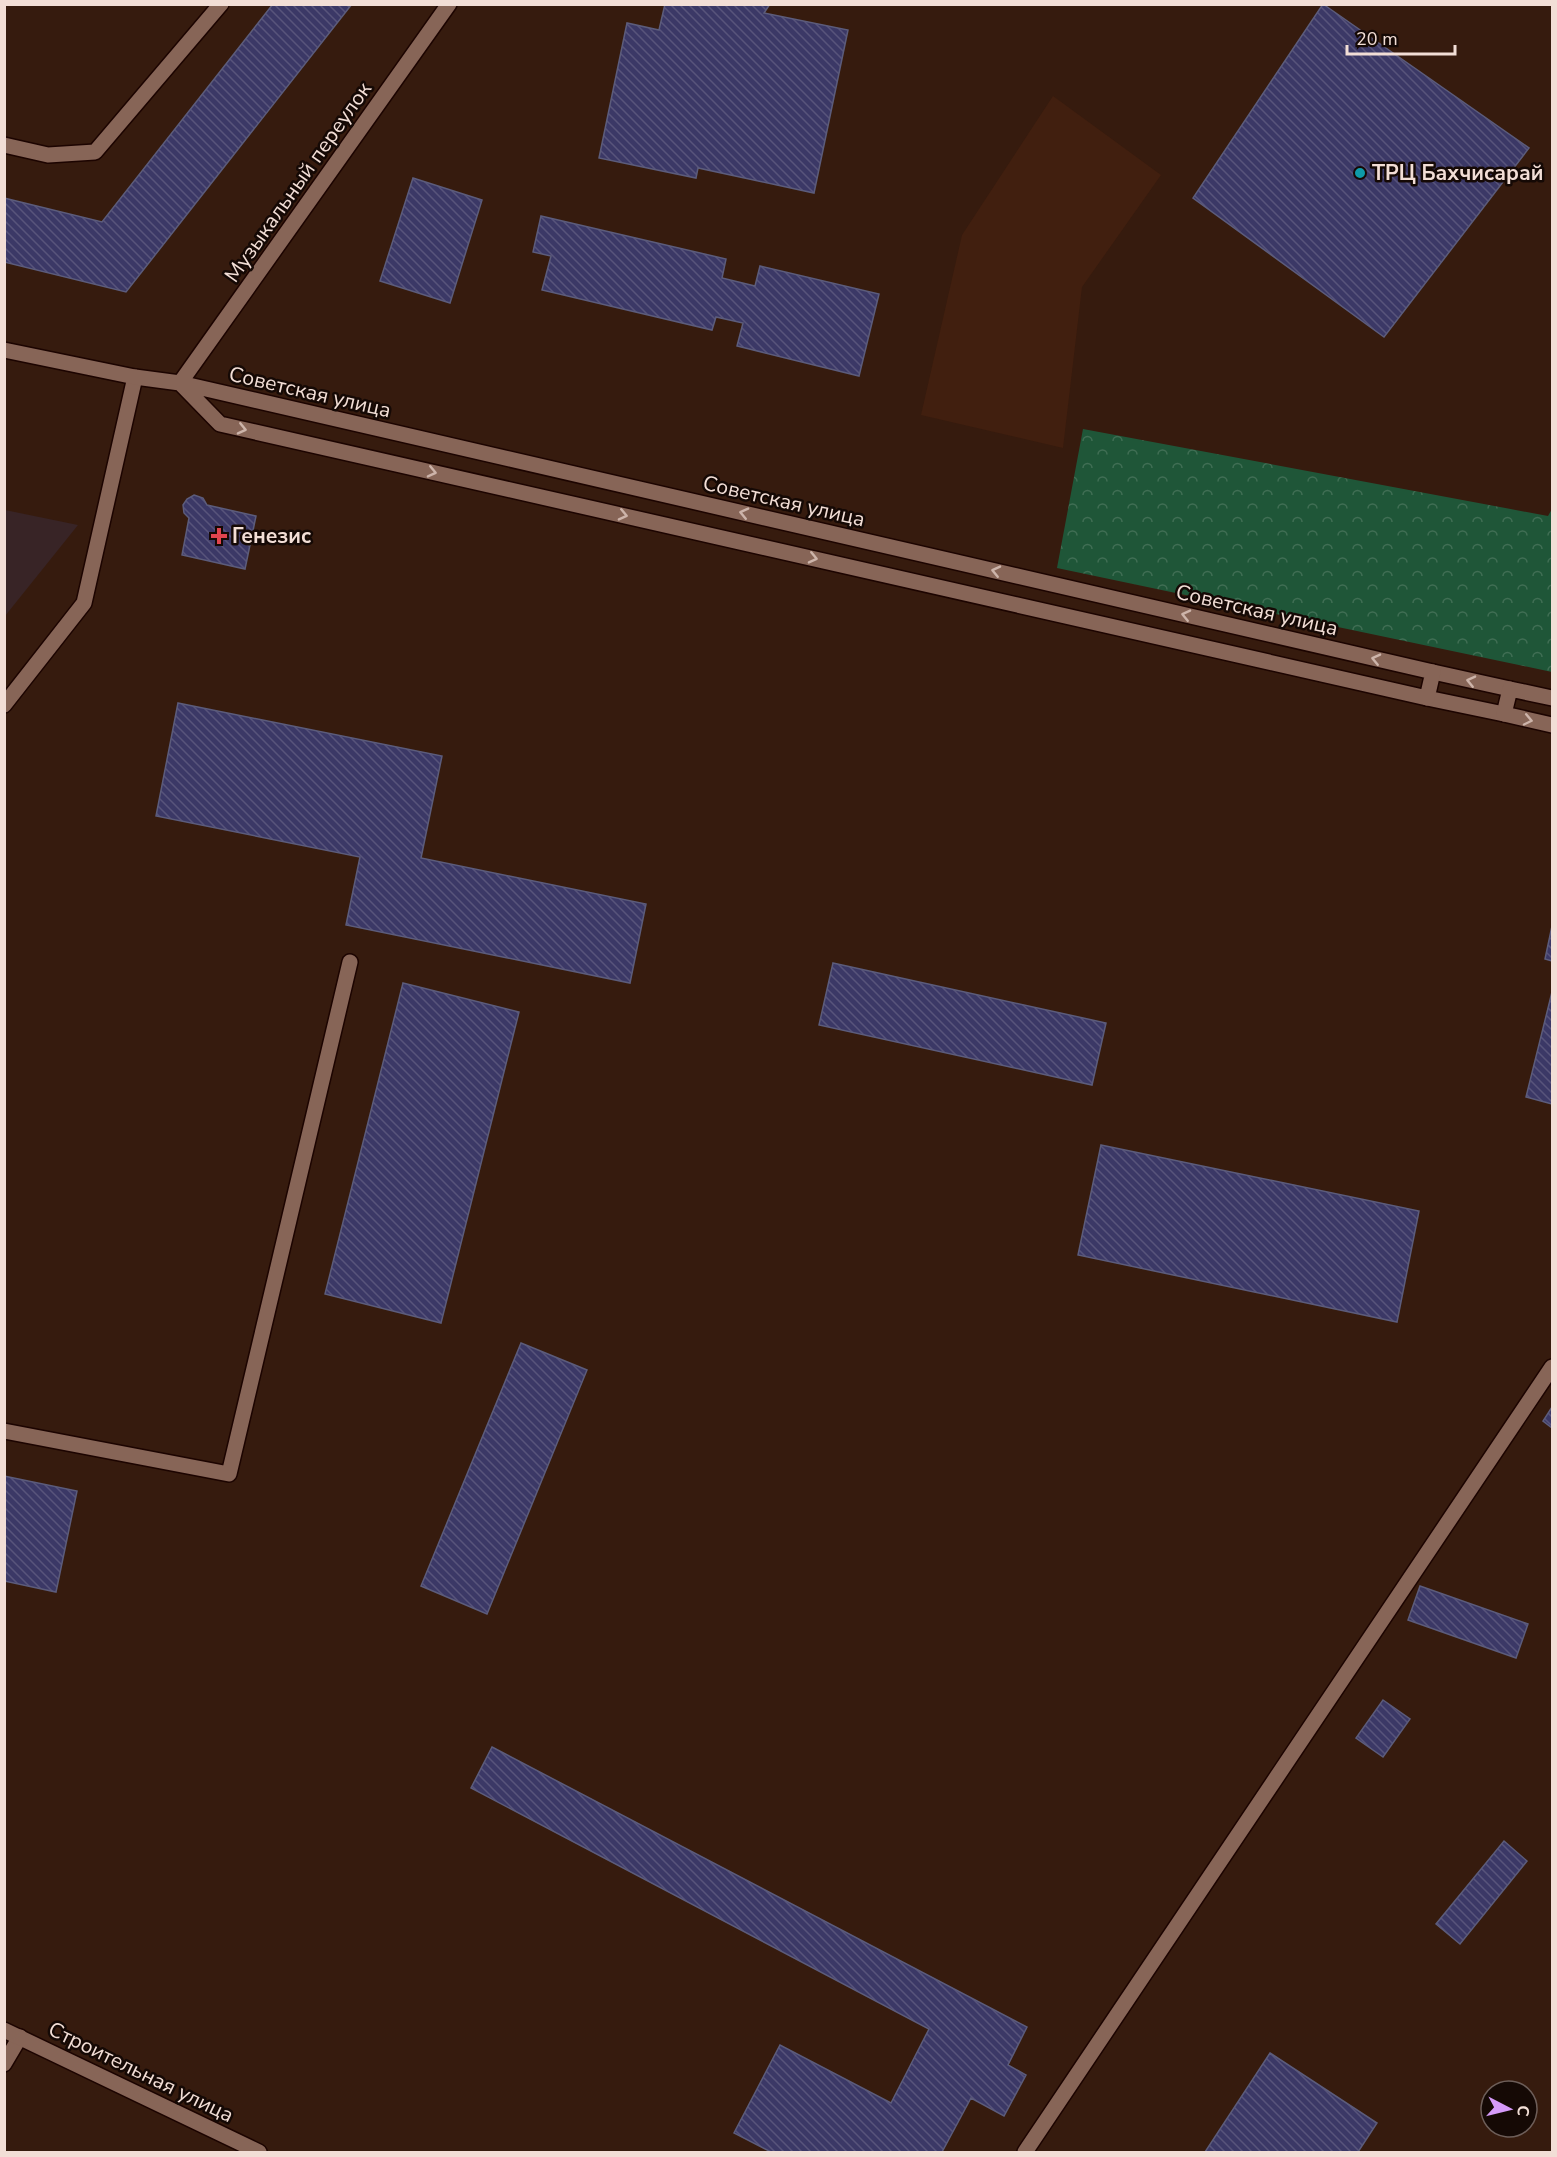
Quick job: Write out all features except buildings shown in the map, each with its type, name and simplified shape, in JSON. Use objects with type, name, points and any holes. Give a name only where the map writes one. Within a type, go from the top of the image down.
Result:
[{"type":"street","points":[[4,145],[48,155],[95,152],[221,4]]},
{"type":"street","name":"Музыкальный переулок","points":[[180,383],[449,4]]},
{"type":"street","name":"Советская улица","points":[[4,350],[135,377],[180,383],[1552,698]]},
{"type":"street","points":[[4,705],[84,603],[135,377]]},
{"type":"street","points":[[180,383],[220,424],[1552,725]]},
{"type":"street","points":[[1426,698],[1433,672]]},
{"type":"street","points":[[1504,714],[1510,689]]},
{"type":"street","points":[[4,1431],[229,1474],[350,962]]},
{"type":"street","points":[[1025,2152],[1552,1367]]},
{"type":"street","name":"Строительная улица","points":[[4,2030],[259,2152]]},
{"type":"street","points":[[4,2064],[20,2037]]},
{"type":"shaded area","points":[[1053,96],[1161,175],[1082,287],[1063,448],[921,415],[962,235]]},
{"type":"shaded area","points":[[4,510],[78,525],[5,616]]},
{"type":"green space","points":[[1083,429],[1548,516],[1552,509],[1552,672],[1057,568]]},
{"type":"place","name":"ТРЦ Бахчисарай","points":[[1360,173]]},
{"type":"place","name":"Генезис","points":[[219,536]]}]
